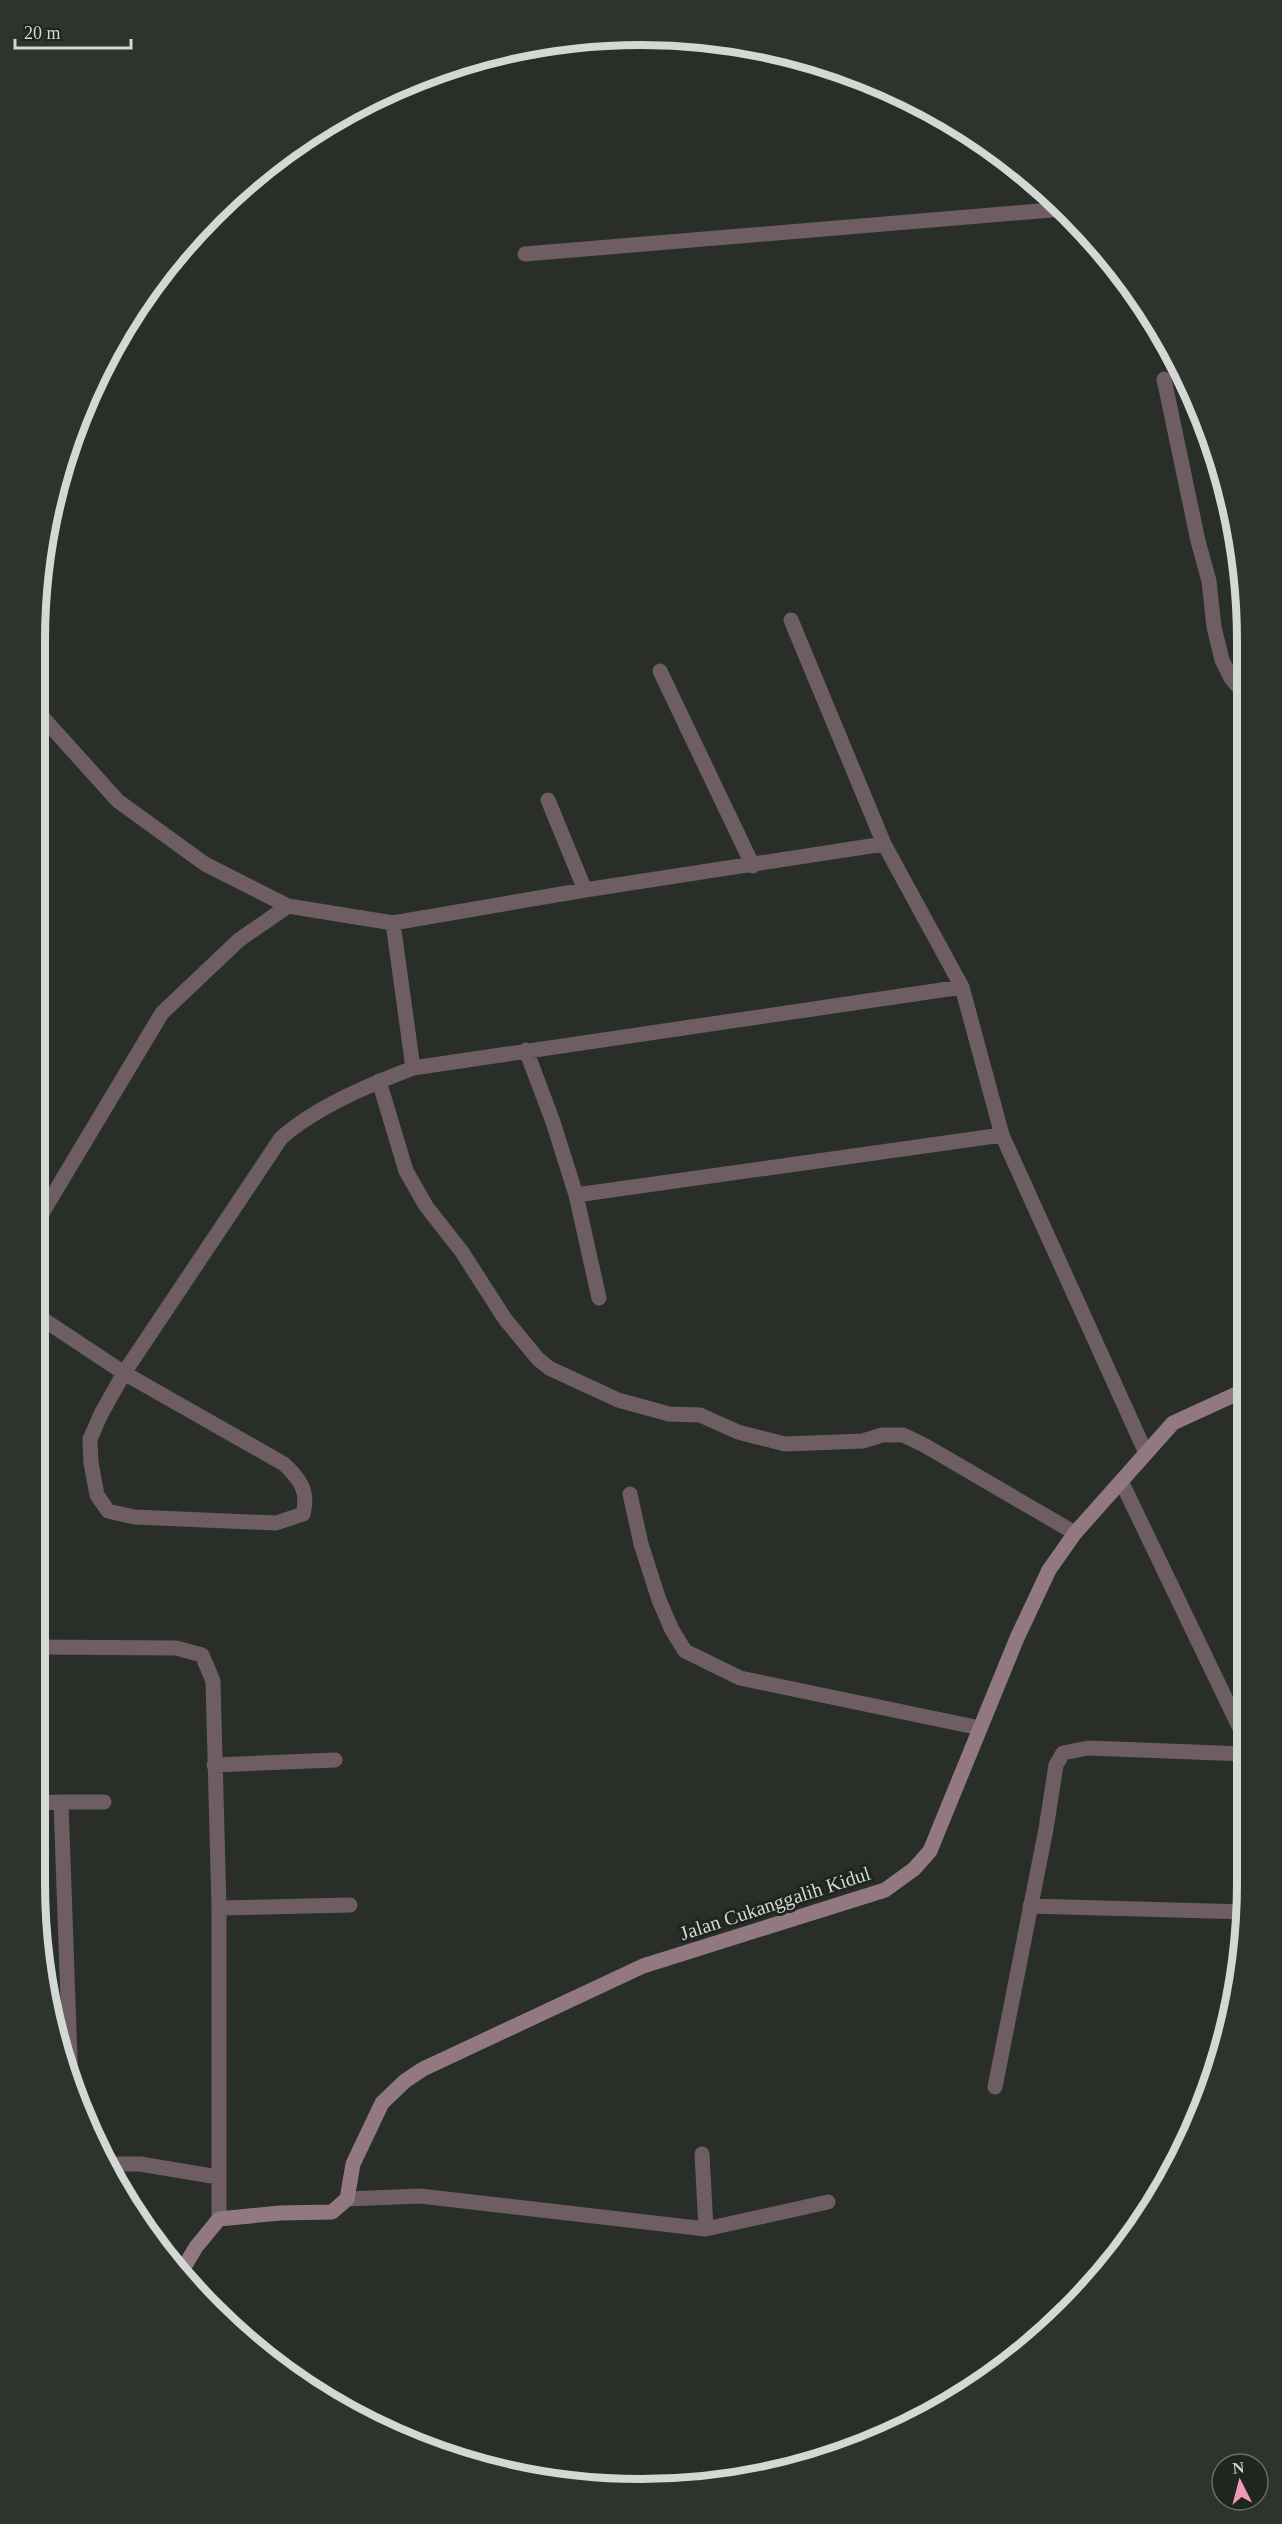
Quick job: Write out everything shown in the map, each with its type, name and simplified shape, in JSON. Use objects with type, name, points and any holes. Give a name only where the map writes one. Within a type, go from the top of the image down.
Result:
[{"type":"street","points":[[525,254],[985,217],[1051,209]]},
{"type":"street","points":[[1164,379],[1197,541],[1209,581],[1214,627],[1222,660],[1237,685]]},
{"type":"street","points":[[791,620],[884,844],[962,987],[1002,1135],[1145,1451]]},
{"type":"street","points":[[660,671],[753,866]]},
{"type":"street","points":[[45,720],[118,801],[205,864],[288,906],[393,923],[585,890],[753,866],[884,844]]},
{"type":"street","points":[[548,800],[585,890]]},
{"type":"street","points":[[45,1208],[162,1013],[238,940],[288,906]]},
{"type":"street","points":[[393,923],[413,1068]]},
{"type":"street","points":[[45,1321],[124,1372],[284,1464],[298,1477],[304,1488],[306,1502],[303,1514],[276,1523],[134,1517],[108,1511],[97,1496],[92,1475],[90,1439],[124,1372],[280,1138],[298,1122],[379,1081],[413,1068],[962,987]]},
{"type":"street","points":[[526,1050],[553,1122],[576,1195],[599,1298]]},
{"type":"street","points":[[379,1081],[406,1171],[421,1197],[462,1252],[505,1319],[538,1359],[549,1368],[618,1400],[669,1414],[700,1415],[738,1432],[785,1444],[863,1441],[882,1435],[903,1435],[924,1444],[1075,1533]]},
{"type":"street","points":[[576,1195],[1002,1135]]},
{"type":"street","name":"Jalan Cukanggalih Kidul","points":[[347,2199],[353,2164],[382,2103],[405,2081],[423,2069],[643,1966],[885,1890],[914,1869],[930,1851],[1017,1638],[1049,1570],[1075,1533],[1122,1483],[1145,1451],[1173,1423],[1237,1394]]},
{"type":"street","points":[[1122,1483],[1237,1722]]},
{"type":"street","points":[[630,1494],[641,1544],[660,1600],[672,1630],[685,1652],[740,1678],[980,1728]]},
{"type":"street","points":[[45,1647],[176,1648],[202,1655],[213,1681],[219,1908],[219,2219],[196,2247],[185,2266]]},
{"type":"street","points":[[995,2087],[1056,1765],[1063,1753],[1088,1748],[1237,1754]]},
{"type":"street","points":[[214,1765],[335,1760]]},
{"type":"street","points":[[45,1803],[104,1802]]},
{"type":"street","points":[[61,1803],[70,2052]]},
{"type":"street","points":[[219,1908],[350,1905]]},
{"type":"street","points":[[1030,1906],[1236,1912]]},
{"type":"street","points":[[702,2154],[706,2229]]},
{"type":"street","points":[[116,2164],[140,2164],[218,2177]]},
{"type":"street","points":[[219,2219],[280,2213],[332,2212],[347,2199],[420,2196],[706,2229],[828,2202]]}]
